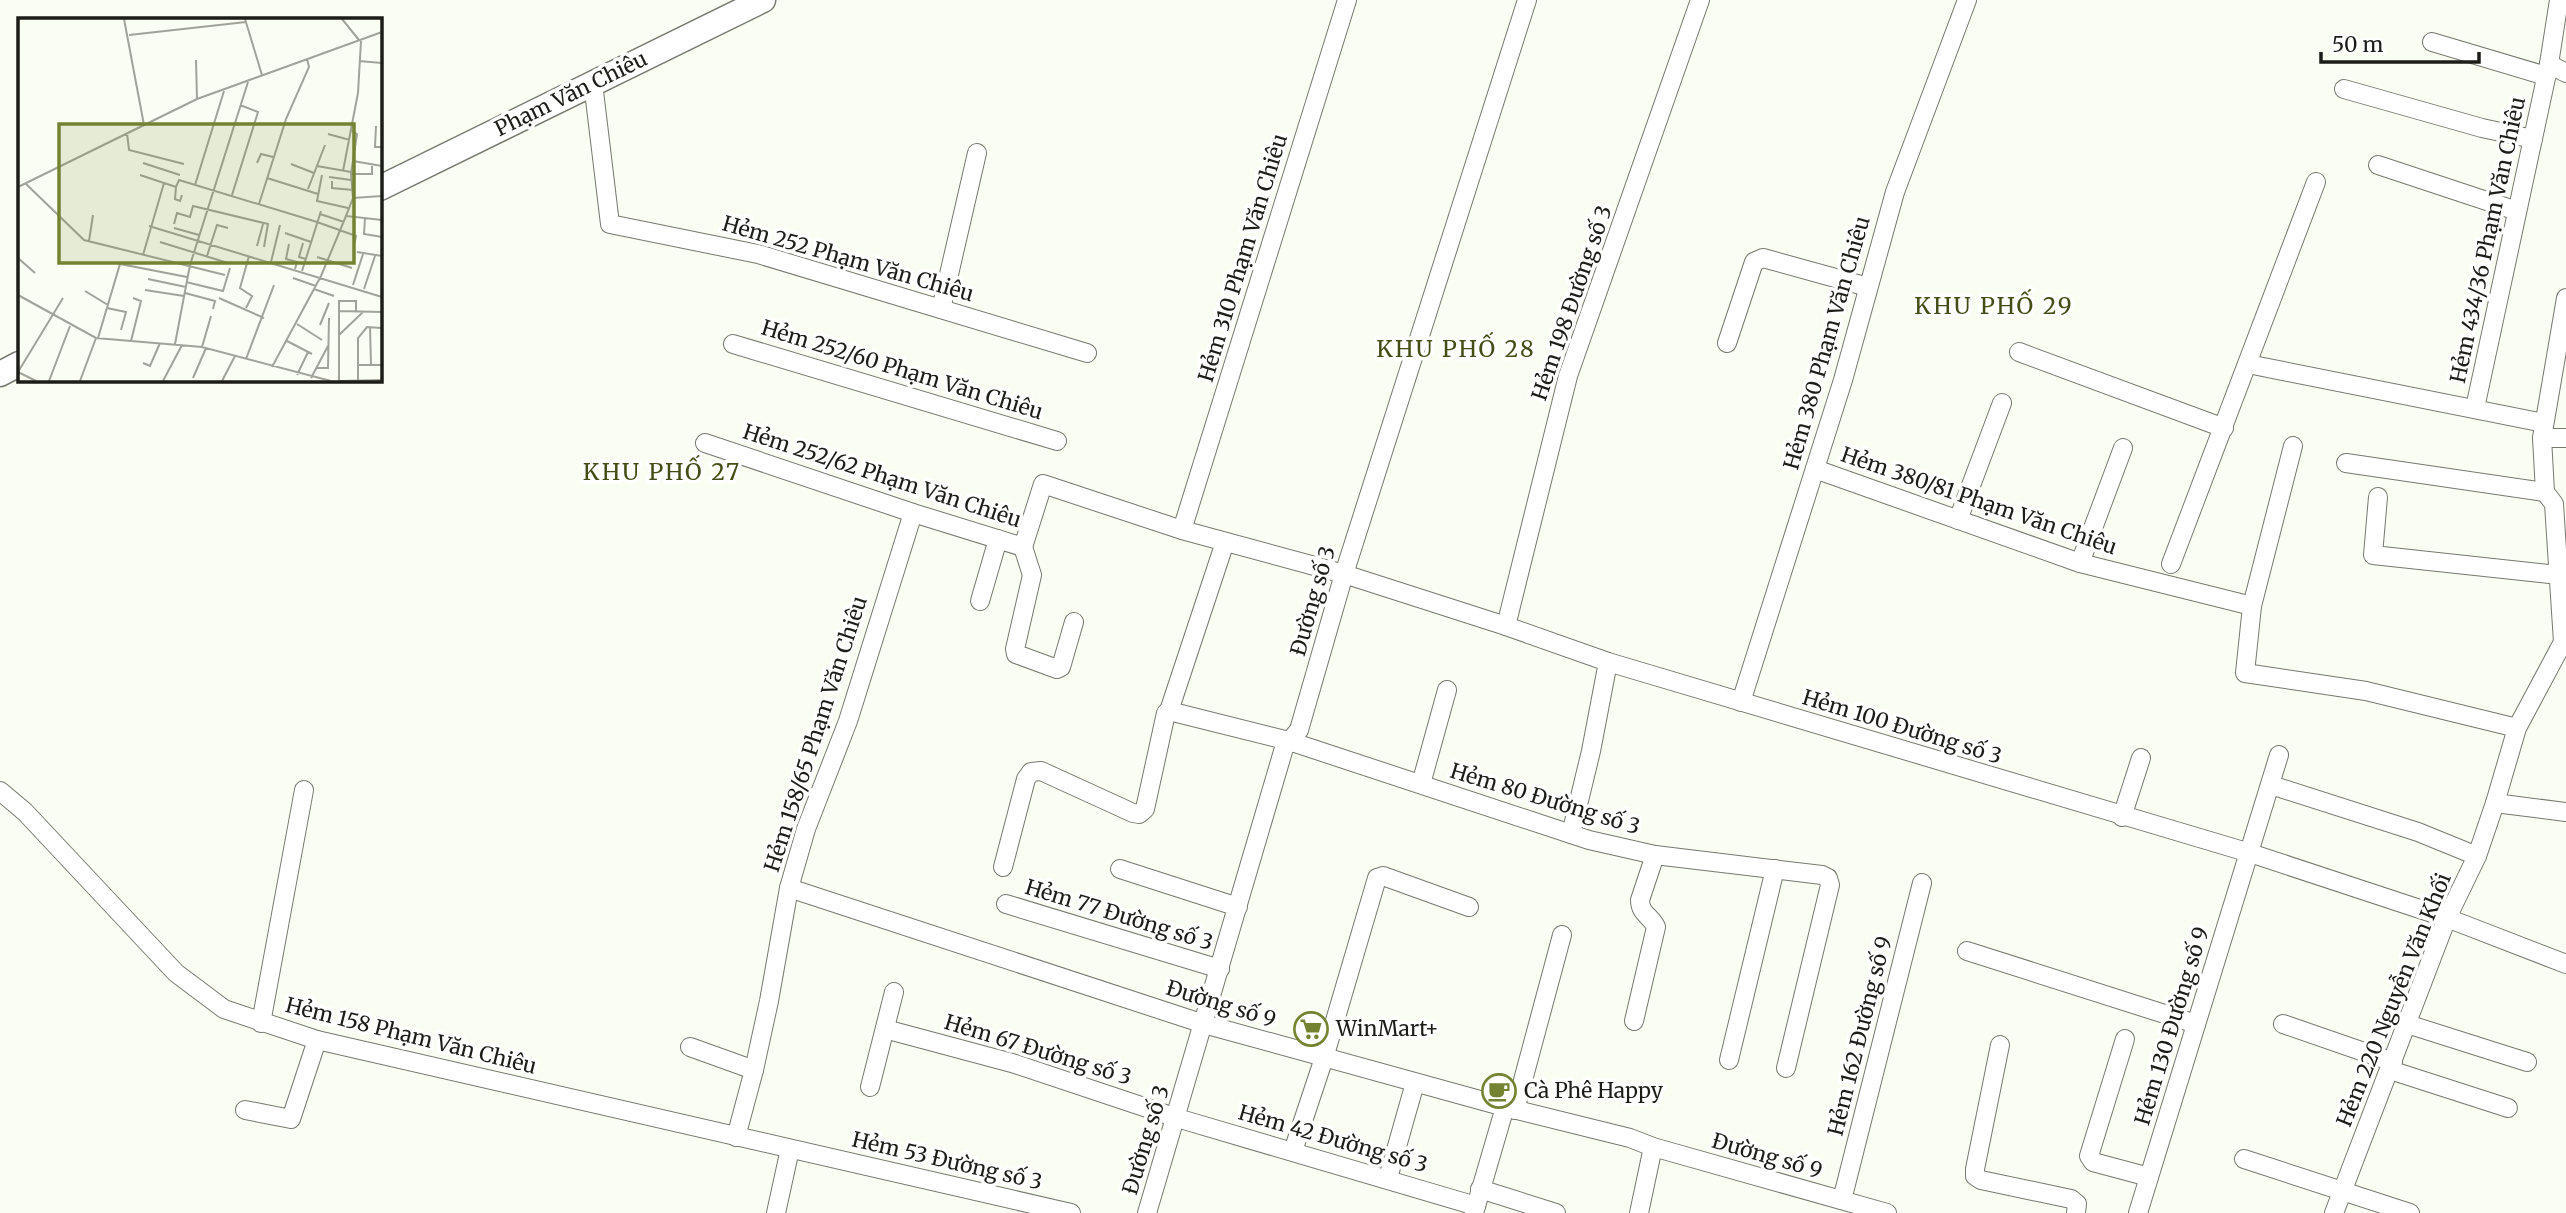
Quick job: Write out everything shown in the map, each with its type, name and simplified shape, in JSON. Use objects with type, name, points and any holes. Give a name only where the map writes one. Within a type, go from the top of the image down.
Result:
[{"type":"main road","name":"Phạm Văn Chiêu","points":[[382,187],[750,3]]},
{"type":"main road","points":[[0,374],[18,365]]},
{"type":"street","name":"Hẻm 310 Phạm Văn Chiêu","points":[[1182,530],[1348,0]]},
{"type":"street","name":"Đường số 3","points":[[1147,1213],[1284,748],[1299,730],[1344,574],[1527,0]]},
{"type":"street","name":"Hẻm 198 Đường số 3","points":[[1506,626],[1568,376],[1700,0]]},
{"type":"street","name":"Hẻm 380 Phạm Văn Chiêu","points":[[1741,702],[1815,468],[1895,192],[1967,0]]},
{"type":"street","name":"Hẻm 434/36 Phạm Văn Chiêu","points":[[2476,408],[2548,70],[2559,0]]},
{"type":"street","points":[[2432,42],[2566,74]]},
{"type":"street","name":"Hẻm 252 Phạm Văn Chiêu","points":[[593,83],[610,224],[758,254],[1087,353]]},
{"type":"street","points":[[2344,89],[2482,128],[2533,139]]},
{"type":"street","points":[[941,309],[977,153]]},
{"type":"street","points":[[2378,165],[2517,211]]},
{"type":"street","points":[[2171,564],[2316,182]]},
{"type":"street","points":[[1727,343],[1754,262],[1763,258],[1868,287]]},
{"type":"street","points":[[2565,642],[2554,504],[2545,492],[2543,431],[2564,325],[2566,298]]},
{"type":"street","name":"Hẻm 252/60 Phạm Văn Chiêu","points":[[733,344],[1057,441]]},
{"type":"street","points":[[2019,352],[2224,428]]},
{"type":"street","points":[[2248,364],[2476,408],[2566,438]]},
{"type":"street","points":[[1958,520],[2002,403]]},
{"type":"street","name":"Hẻm 252/62 Phạm Văn Chiêu","points":[[705,443],[1023,547],[1043,484],[1182,530]]},
{"type":"street","points":[[2293,446],[2252,606],[2245,673],[2366,691],[2517,728]]},
{"type":"street","points":[[2080,563],[2123,448]]},
{"type":"street","points":[[2346,463],[2545,492]]},
{"type":"street","name":"Hẻm 380/81 Phạm Văn Chiêu","points":[[1815,468],[2080,563],[2252,606]]},
{"type":"street","points":[[2378,497],[2373,555],[2558,575]]},
{"type":"street","name":"Hẻm 158/65 Phạm Văn Chiêu","points":[[736,1137],[754,1070],[789,888],[806,829],[848,721],[913,513]]},
{"type":"street","points":[[1182,530],[1344,574]]},
{"type":"street","points":[[980,601],[998,539]]},
{"type":"street","points":[[1003,867],[1026,779],[1031,772],[1041,771],[1133,813],[1139,814],[1145,809],[1166,713],[1169,711],[1225,542]]},
{"type":"street","points":[[1023,547],[1032,575],[1016,654],[1057,669],[1061,667],[1074,622]]},
{"type":"street","name":"Hẻm 100 Đường số 3","points":[[1344,574],[1608,662],[2250,853],[2448,918],[2566,964]]},
{"type":"street","name":"Hẻm 220 Nguyễn Văn Khối","points":[[2333,1213],[2344,1191],[2448,918],[2477,856],[2517,728],[2565,642]]},
{"type":"street","points":[[1571,834],[1608,662]]},
{"type":"street","points":[[1421,785],[1447,690]]},
{"type":"street","name":"Hẻm 80 Đường số 3","points":[[1169,711],[1289,741],[1571,834],[1656,855],[1822,875],[1828,878],[1830,885],[1786,1068]]},
{"type":"street","name":"Hẻm 130 Đường số 9","points":[[2138,1213],[2272,785],[2279,755]]},
{"type":"street","points":[[2122,817],[2141,758]]},
{"type":"street","points":[[2272,785],[2418,832],[2477,856]]},
{"type":"street","points":[[261,1023],[304,790]]},
{"type":"street","name":"Hẻm 158 Phạm Văn Chiêu","points":[[0,791],[26,812],[176,973],[224,1009],[317,1040],[812,1154]]},
{"type":"street","points":[[2495,803],[2566,812]]},
{"type":"street","points":[[1634,1021],[1656,927],[1653,919],[1644,914],[1640,900],[1656,855]]},
{"type":"street","points":[[1729,1060],[1776,869]]},
{"type":"street","points":[[1120,870],[1238,907]]},
{"type":"street","points":[[1293,1151],[1325,1058],[1377,878],[1383,876],[1469,907]]},
{"type":"street","name":"Hẻm 162 Đường số 9","points":[[1842,1200],[1923,883]]},
{"type":"street","name":"Đường số 9","points":[[789,888],[1204,1024],[1415,1083],[1630,1138],[1653,1147],[1887,1213]]},
{"type":"street","name":"Hẻm 77 Đường số 3","points":[[1006,904],[1220,969]]},
{"type":"street","points":[[1477,1203],[1510,1108],[1562,934]]},
{"type":"street","points":[[1967,951],[2196,1024]]},
{"type":"street","points":[[870,1087],[894,992]]},
{"type":"street","points":[[2283,1024],[2508,1108]]},
{"type":"street","points":[[2407,1024],[2527,1062]]},
{"type":"street","name":"Hẻm 67 Đường số 3","points":[[885,1029],[1012,1063],[1177,1118]]},
{"type":"street","points":[[2126,1039],[2089,1156],[2093,1162],[2149,1177]]},
{"type":"street","points":[[246,1110],[291,1119],[317,1040]]},
{"type":"street","points":[[2000,1045],[1975,1176],[1981,1180],[2071,1199],[2077,1204],[2076,1213]]},
{"type":"street","points":[[690,1046],[754,1070]]},
{"type":"street","points":[[1388,1178],[1415,1083]]},
{"type":"street","name":"Hẻm 42 Đường số 3","points":[[1177,1118],[1477,1203],[1556,1213]]},
{"type":"street","points":[[1639,1213],[1653,1147]]},
{"type":"street","points":[[776,1213],[790,1149]]},
{"type":"street","name":"Hẻm 53 Đường số 3","points":[[812,1154],[1071,1213]]},
{"type":"street","points":[[2244,1159],[2410,1213]]},
{"type":"place","name":"WinMart+","points":[[1311,1029]]},
{"type":"place","name":"Cà Phê Happy","points":[[1499,1091]]},
{"type":"district","name":"KHU PHỐ 29","points":[[1994,306]]},
{"type":"district","name":"KHU PHỐ 28","points":[[1456,349]]},
{"type":"district","name":"KHU PHỐ 27","points":[[662,472]]}]
